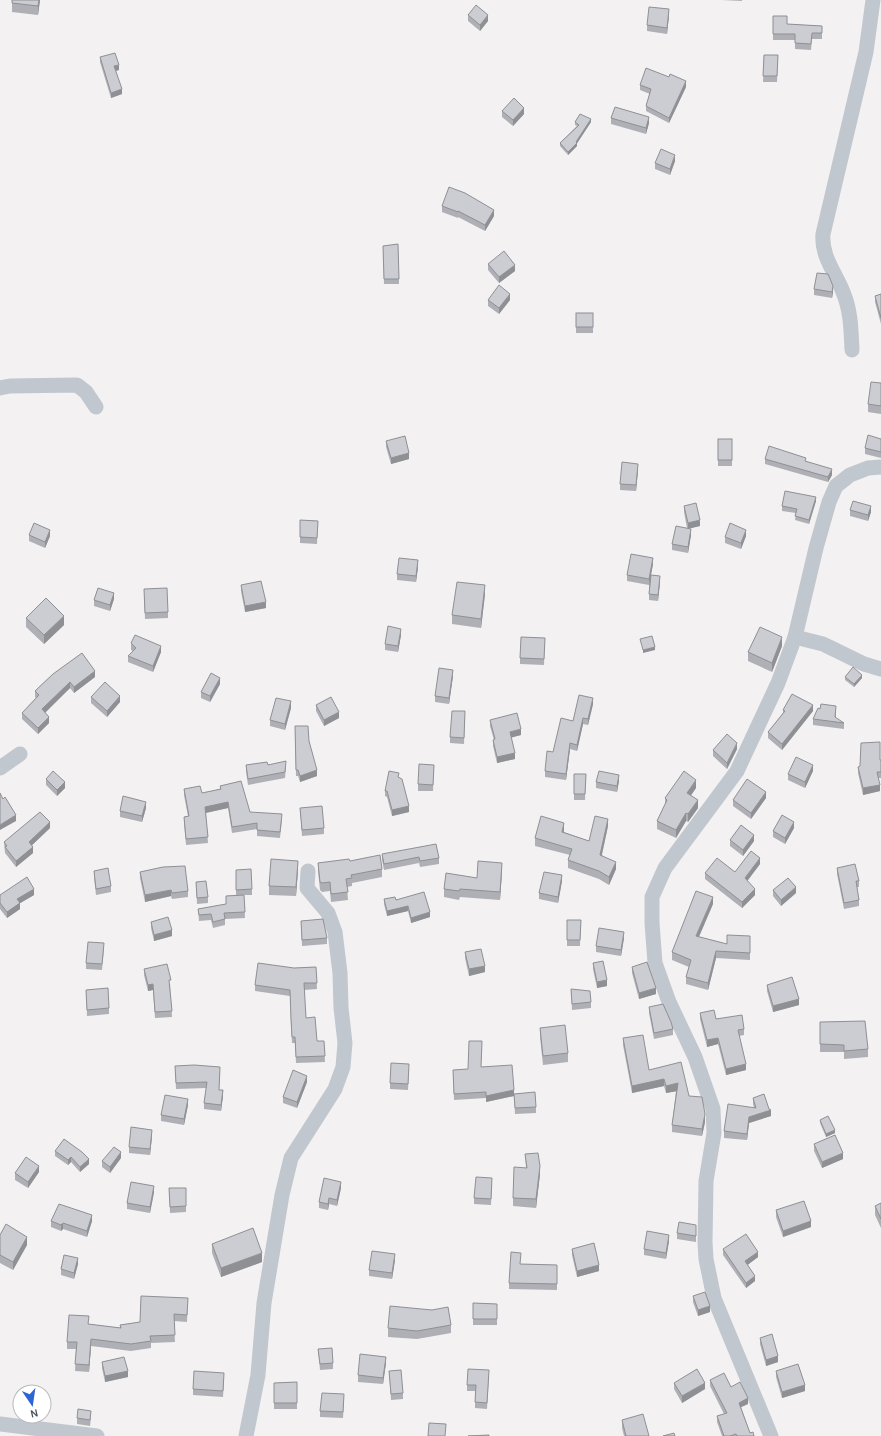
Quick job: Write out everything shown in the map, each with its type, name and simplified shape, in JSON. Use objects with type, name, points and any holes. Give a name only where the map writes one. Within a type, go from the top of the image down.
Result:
[{"type":"street","points":[[852,350],[850,314],[843,292],[827,261],[822,244],[822,234],[866,52],[873,0]]},
{"type":"street","points":[[0,388],[10,386],[77,385],[86,392],[96,407]]},
{"type":"street","points":[[771,1436],[714,1298],[706,1259],[705,1242],[706,1181],[714,1133],[713,1109],[695,1057],[669,1002],[655,963],[652,897],[665,868],[737,771],[778,683],[795,636],[816,548],[829,502],[836,486],[850,475],[868,468],[881,467]]},
{"type":"street","points":[[795,636],[823,644],[864,664],[881,669]]},
{"type":"street","points":[[0,768],[20,754]]},
{"type":"street","points":[[246,1436],[258,1375],[264,1303],[282,1195],[291,1158],[335,1089],[343,1067],[345,1043],[341,1008],[340,973],[335,932],[328,913],[307,888],[308,871]]},
{"type":"street","points":[[0,1424],[97,1436]]},
{"type":"building","points":[[12,0],[39,0],[38,6],[12,3]]},
{"type":"building","points":[[476,5],[488,15],[480,25],[468,15]]},
{"type":"building","points":[[649,7],[669,9],[667,28],[647,25]]},
{"type":"building","points":[[773,16],[787,16],[787,24],[822,26],[822,33],[812,33],[811,44],[795,43],[795,34],[773,34]]},
{"type":"building","points":[[115,53],[119,65],[114,66],[122,89],[111,93],[100,57]]},
{"type":"building","points":[[764,55],[778,55],[777,76],[763,76]]},
{"type":"building","points":[[646,68],[669,77],[670,74],[686,81],[669,118],[646,106],[651,89],[640,85]]},
{"type":"building","points":[[514,98],[524,108],[513,120],[502,111]]},
{"type":"building","points":[[615,107],[649,117],[646,128],[611,118]]},
{"type":"building","points":[[580,114],[591,119],[576,142],[577,143],[568,152],[560,143],[579,125],[575,122]]},
{"type":"building","points":[[661,149],[675,155],[670,169],[655,163]]},
{"type":"building","points":[[449,187],[465,193],[494,210],[485,225],[458,211],[442,206]]},
{"type":"building","points":[[398,244],[399,279],[384,279],[383,246]]},
{"type":"building","points":[[504,251],[515,265],[499,277],[488,264]]},
{"type":"building","points":[[817,273],[828,274],[833,286],[832,292],[814,289]]},
{"type":"building","points":[[499,285],[510,294],[499,308],[488,300]]},
{"type":"building","points":[[881,294],[881,318],[875,296]]},
{"type":"building","points":[[576,313],[593,313],[593,327],[576,327]]},
{"type":"building","points":[[871,382],[881,383],[881,406],[868,404]]},
{"type":"building","points":[[868,435],[881,439],[881,452],[865,448]]},
{"type":"building","points":[[405,436],[409,453],[391,458],[386,441]]},
{"type":"building","points":[[718,439],[732,439],[732,460],[718,460]]},
{"type":"building","points":[[769,446],[806,458],[805,461],[832,469],[828,477],[765,459]]},
{"type":"building","points":[[622,462],[638,464],[636,485],[620,484]]},
{"type":"building","points":[[785,491],[816,497],[809,520],[795,516],[797,509],[782,506]]},
{"type":"building","points":[[853,501],[871,506],[868,515],[850,510]]},
{"type":"building","points":[[696,503],[700,520],[688,523],[684,506]]},
{"type":"building","points":[[300,520],[318,521],[317,538],[300,537]]},
{"type":"building","points":[[34,523],[50,530],[45,542],[29,535]]},
{"type":"building","points":[[730,523],[746,530],[741,543],[725,537]]},
{"type":"building","points":[[676,526],[691,529],[688,547],[672,544]]},
{"type":"building","points":[[631,554],[653,558],[649,579],[627,575]]},
{"type":"building","points":[[399,558],[418,560],[416,576],[397,574]]},
{"type":"building","points":[[651,575],[660,576],[658,595],[649,594]]},
{"type":"building","points":[[261,581],[266,602],[245,606],[241,585]]},
{"type":"building","points":[[457,582],[485,585],[481,619],[452,615]]},
{"type":"building","points":[[98,588],[114,593],[110,605],[94,600]]},
{"type":"building","points":[[167,588],[168,612],[145,613],[144,589]]},
{"type":"building","points":[[46,598],[64,616],[44,635],[26,618]]},
{"type":"building","points":[[388,626],[401,629],[398,646],[385,644]]},
{"type":"building","points":[[760,627],[782,637],[772,663],[748,652]]},
{"type":"building","points":[[135,635],[161,646],[153,666],[128,656],[136,648],[131,643]]},
{"type":"building","points":[[652,636],[655,647],[643,650],[640,639]]},
{"type":"building","points":[[521,637],[545,638],[544,659],[520,658]]},
{"type":"building","points":[[82,653],[95,671],[74,687],[70,682],[42,709],[49,717],[38,728],[22,713],[39,695],[35,691],[53,674]]},
{"type":"building","points":[[853,667],[862,675],[854,684],[845,677]]},
{"type":"building","points":[[439,668],[453,670],[449,698],[435,696]]},
{"type":"building","points":[[211,673],[220,678],[210,696],[201,692]]},
{"type":"building","points":[[105,682],[120,696],[107,711],[91,697]]},
{"type":"building","points":[[792,694],[813,705],[782,744],[768,732],[785,711],[783,710]]},
{"type":"building","points":[[579,695],[593,698],[588,719],[583,718],[577,745],[570,743],[566,774],[545,771],[547,751],[553,752],[561,718],[573,721]]},
{"type":"building","points":[[331,697],[339,712],[324,720],[316,705]]},
{"type":"building","points":[[276,698],[291,701],[285,724],[270,720]]},
{"type":"building","points":[[821,704],[836,706],[835,717],[844,723],[813,719],[818,708],[820,709]]},
{"type":"building","points":[[452,711],[465,711],[464,738],[450,737]]},
{"type":"building","points":[[517,713],[521,729],[510,732],[515,753],[497,757],[493,740],[495,739],[490,720]]},
{"type":"building","points":[[295,726],[308,726],[309,741],[317,770],[300,776],[298,770],[296,770]]},
{"type":"building","points":[[727,734],[737,743],[727,763],[713,750]]},
{"type":"building","points":[[880,742],[881,772],[877,772],[880,785],[863,788],[858,767],[860,766],[861,743]]},
{"type":"building","points":[[796,757],[813,765],[805,782],[788,774]]},
{"type":"building","points":[[286,761],[285,772],[248,779],[246,765],[267,762],[268,765]]},
{"type":"building","points":[[419,764],[434,765],[433,785],[418,784]]},
{"type":"building","points":[[53,771],[65,782],[57,790],[46,779]]},
{"type":"building","points":[[389,771],[399,773],[398,777],[402,779],[409,806],[392,810],[387,791],[385,791]]},
{"type":"building","points":[[599,771],[619,775],[617,786],[596,782]]},
{"type":"building","points":[[684,771],[696,780],[687,793],[698,800],[688,814],[686,813],[676,830],[657,821],[667,800],[665,798]]},
{"type":"building","points":[[574,774],[586,774],[585,794],[574,794]]},
{"type":"building","points":[[747,779],[766,792],[751,813],[733,800]]},
{"type":"building","points":[[241,781],[250,812],[282,814],[280,832],[257,830],[257,823],[232,827],[228,802],[205,807],[208,837],[186,839],[184,817],[189,816],[184,789],[200,786],[202,793],[221,789],[220,786]]},
{"type":"building","points":[[0,793],[3,799],[5,797],[16,815],[0,825]]},
{"type":"building","points":[[123,796],[146,802],[142,816],[120,811]]},
{"type":"building","points":[[322,806],[324,828],[302,830],[300,808]]},
{"type":"building","points":[[40,812],[50,822],[29,842],[33,847],[16,861],[5,847],[7,846],[4,842]]},
{"type":"building","points":[[782,815],[794,822],[785,838],[773,831]]},
{"type":"building","points":[[541,816],[564,823],[562,832],[589,841],[595,816],[608,819],[600,855],[616,862],[609,877],[599,871],[568,860],[572,849],[535,838]]},
{"type":"building","points":[[741,825],[754,835],[743,850],[730,840]]},
{"type":"building","points":[[436,844],[439,858],[420,861],[419,857],[384,864],[382,854]]},
{"type":"building","points":[[751,851],[760,858],[745,878],[755,889],[742,902],[705,873],[717,858],[735,872]]},
{"type":"building","points":[[380,855],[382,869],[351,875],[352,878],[346,879],[348,892],[331,894],[330,882],[320,882],[318,863],[349,859],[350,861]]},
{"type":"building","points":[[271,859],[298,861],[296,887],[269,886]]},
{"type":"building","points":[[478,861],[502,863],[500,892],[444,889],[446,873],[477,878]]},
{"type":"building","points":[[855,864],[859,881],[856,881],[859,900],[844,903],[837,868]]},
{"type":"building","points":[[185,866],[188,891],[172,893],[171,890],[145,895],[140,872],[163,867]]},
{"type":"building","points":[[108,868],[111,886],[96,889],[94,871]]},
{"type":"building","points":[[251,869],[252,889],[236,890],[236,870]]},
{"type":"building","points":[[544,872],[562,875],[558,897],[539,893]]},
{"type":"building","points":[[27,877],[34,889],[17,899],[20,903],[7,912],[0,903],[0,895]]},
{"type":"building","points":[[788,878],[796,887],[781,900],[773,890]]},
{"type":"building","points":[[206,881],[208,897],[197,898],[196,882]]},
{"type":"building","points":[[696,891],[713,897],[696,936],[727,944],[727,935],[750,936],[750,953],[716,951],[708,983],[686,977],[691,960],[672,952]]},
{"type":"building","points":[[424,892],[430,912],[411,918],[408,906],[387,911],[384,899],[395,897],[396,900]]},
{"type":"building","points":[[244,895],[245,912],[224,913],[225,919],[213,922],[211,914],[199,915],[198,909],[226,904],[226,896]]},
{"type":"building","points":[[168,917],[172,930],[154,935],[151,922]]},
{"type":"building","points":[[323,919],[327,938],[302,940],[301,921]]},
{"type":"building","points":[[567,920],[581,920],[580,940],[567,940]]},
{"type":"building","points":[[599,928],[624,932],[621,950],[596,946]]},
{"type":"building","points":[[88,942],[104,943],[102,964],[86,963]]},
{"type":"building","points":[[481,949],[485,966],[469,969],[465,952]]},
{"type":"building","points":[[603,961],[607,980],[597,982],[593,963]]},
{"type":"building","points":[[647,962],[656,988],[639,993],[632,967]]},
{"type":"building","points":[[258,963],[294,968],[316,967],[317,983],[304,983],[306,1018],[315,1017],[317,1041],[324,1041],[325,1056],[296,1057],[295,1037],[292,1037],[290,990],[255,985]]},
{"type":"building","points":[[167,964],[171,980],[169,980],[172,1011],[155,1012],[153,984],[148,985],[144,969]]},
{"type":"building","points":[[792,977],[799,999],[773,1006],[767,985]]},
{"type":"building","points":[[108,988],[109,1008],[87,1010],[86,990]]},
{"type":"building","points":[[571,989],[590,991],[591,1002],[572,1004]]},
{"type":"building","points":[[663,1004],[673,1029],[654,1033],[649,1007]]},
{"type":"building","points":[[714,1010],[716,1019],[742,1015],[744,1029],[738,1030],[746,1064],[726,1069],[718,1038],[707,1040],[700,1013]]},
{"type":"building","points":[[865,1021],[868,1049],[844,1051],[844,1045],[820,1044],[820,1022]]},
{"type":"building","points":[[565,1025],[568,1053],[543,1056],[540,1028]]},
{"type":"building","points":[[643,1035],[649,1070],[681,1062],[689,1096],[702,1097],[705,1114],[702,1129],[672,1125],[678,1083],[666,1086],[664,1079],[632,1086],[623,1038]]},
{"type":"building","points":[[469,1041],[482,1041],[481,1067],[512,1065],[514,1090],[486,1096],[486,1092],[454,1094],[453,1070],[468,1069]]},
{"type":"building","points":[[391,1063],[409,1064],[408,1084],[390,1083]]},
{"type":"building","points":[[194,1065],[220,1067],[219,1090],[223,1090],[221,1105],[204,1103],[207,1082],[176,1083],[175,1066]]},
{"type":"building","points":[[293,1070],[307,1076],[297,1102],[283,1097]]},
{"type":"building","points":[[535,1092],[536,1107],[515,1108],[514,1094]]},
{"type":"building","points":[[764,1094],[769,1109],[771,1110],[749,1117],[747,1134],[724,1131],[728,1104],[756,1108],[753,1098]]},
{"type":"building","points":[[165,1095],[188,1099],[184,1119],[161,1115]]},
{"type":"building","points":[[828,1116],[835,1130],[826,1134],[820,1120]]},
{"type":"building","points":[[131,1127],[152,1130],[150,1149],[129,1147]]},
{"type":"building","points":[[835,1135],[843,1153],[822,1162],[814,1144]]},
{"type":"building","points":[[64,1139],[89,1159],[80,1167],[71,1157],[68,1160],[55,1151]]},
{"type":"building","points":[[114,1147],[121,1152],[110,1167],[102,1161]]},
{"type":"building","points":[[538,1153],[540,1166],[536,1199],[513,1198],[514,1167],[527,1168],[525,1154]]},
{"type":"building","points":[[26,1157],[39,1166],[28,1182],[15,1173]]},
{"type":"building","points":[[476,1177],[492,1178],[491,1199],[474,1198]]},
{"type":"building","points":[[324,1178],[341,1182],[337,1200],[329,1198],[328,1204],[319,1202]]},
{"type":"building","points":[[131,1182],[154,1186],[150,1207],[127,1203]]},
{"type":"building","points":[[169,1188],[186,1188],[186,1206],[170,1207]]},
{"type":"building","points":[[804,1201],[811,1221],[783,1231],[776,1210]]},
{"type":"building","points":[[881,1203],[881,1219],[875,1206]]},
{"type":"building","points":[[59,1204],[92,1215],[87,1231],[63,1223],[61,1225],[51,1221]]},
{"type":"building","points":[[679,1222],[696,1225],[696,1236],[677,1233]]},
{"type":"building","points":[[6,1224],[27,1237],[13,1262],[0,1255],[0,1235]]},
{"type":"building","points":[[253,1228],[262,1253],[221,1268],[212,1244]]},
{"type":"building","points":[[647,1231],[669,1235],[666,1253],[644,1249]]},
{"type":"building","points":[[746,1234],[758,1252],[745,1261],[755,1276],[746,1283],[723,1249]]},
{"type":"building","points":[[594,1243],[599,1265],[577,1271],[572,1249]]},
{"type":"building","points":[[372,1251],[395,1254],[392,1273],[369,1270]]},
{"type":"building","points":[[511,1252],[521,1253],[520,1264],[557,1265],[557,1284],[509,1283]]},
{"type":"building","points":[[64,1255],[78,1258],[74,1273],[61,1269]]},
{"type":"building","points":[[705,1292],[710,1306],[698,1310],[693,1296]]},
{"type":"building","points":[[141,1296],[188,1298],[187,1315],[174,1314],[175,1335],[150,1336],[151,1341],[131,1344],[91,1339],[89,1365],[75,1364],[77,1342],[67,1342],[69,1315],[89,1316],[88,1324],[121,1328],[120,1325],[140,1322]]},
{"type":"building","points":[[473,1303],[497,1304],[497,1319],[473,1319]]},
{"type":"building","points":[[390,1306],[432,1310],[448,1307],[451,1325],[417,1331],[388,1328]]},
{"type":"building","points":[[772,1334],[778,1356],[766,1360],[760,1338]]},
{"type":"building","points":[[332,1348],[333,1363],[320,1364],[318,1349]]},
{"type":"building","points":[[360,1354],[386,1357],[383,1378],[358,1375]]},
{"type":"building","points":[[124,1357],[128,1371],[105,1376],[102,1362]]},
{"type":"building","points":[[798,1364],[805,1385],[782,1392],[776,1371]]},
{"type":"building","points":[[468,1369],[489,1370],[487,1403],[475,1402],[476,1385],[467,1385]]},
{"type":"building","points":[[697,1369],[705,1383],[682,1396],[674,1383]]},
{"type":"building","points":[[401,1370],[403,1393],[391,1394],[389,1371]]},
{"type":"building","points":[[194,1371],[224,1373],[223,1391],[193,1389]]},
{"type":"building","points":[[724,1373],[731,1387],[740,1382],[748,1398],[739,1403],[750,1433],[753,1432],[754,1436],[737,1436],[736,1434],[724,1436],[717,1416],[727,1413],[710,1380]]},
{"type":"building","points":[[297,1382],[297,1403],[274,1403],[274,1383]]},
{"type":"building","points":[[322,1393],[344,1394],[343,1412],[320,1411]]},
{"type":"building","points":[[78,1409],[91,1411],[90,1420],[77,1418]]},
{"type":"building","points":[[643,1414],[649,1436],[626,1436],[622,1420]]},
{"type":"building","points":[[429,1423],[446,1424],[445,1436],[428,1436]]},
{"type":"building","points":[[674,1433],[675,1436],[663,1436]]},
{"type":"building","points":[[489,1435],[489,1436],[468,1436]]}]
